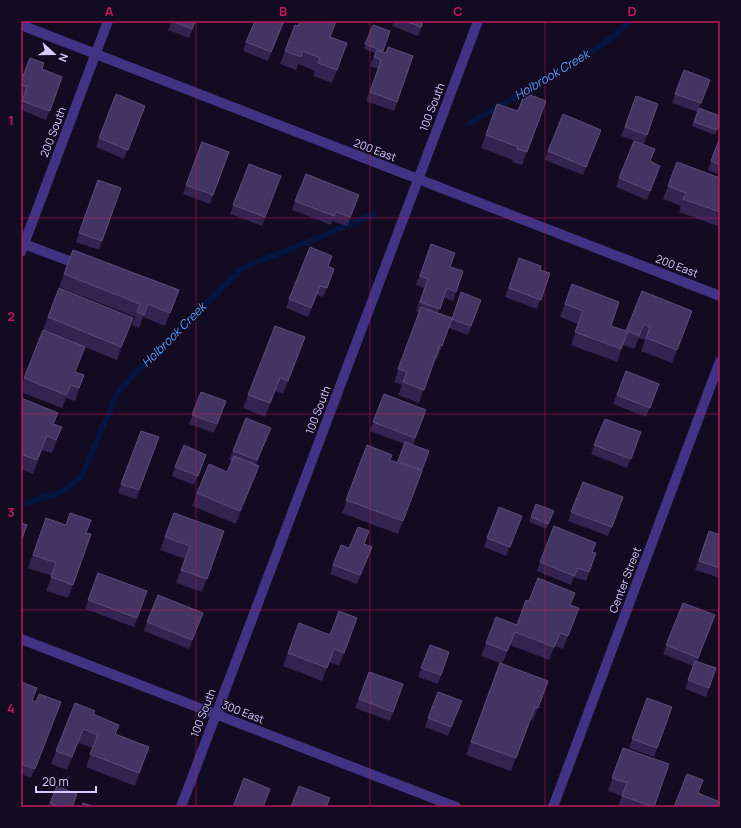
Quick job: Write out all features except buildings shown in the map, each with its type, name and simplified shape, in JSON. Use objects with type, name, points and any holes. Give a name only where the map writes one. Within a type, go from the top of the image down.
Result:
[{"type":"street","name":"200 South","points":[[23,248],[108,21]]},
{"type":"street","name":"100 South","points":[[181,807],[478,21]]},
{"type":"street","name":"200 East","points":[[21,25],[720,296]]},
{"type":"street","points":[[23,248],[93,269]]},
{"type":"street","name":"Center Street","points":[[553,807],[720,361]]},
{"type":"street","name":"300 East","points":[[21,639],[456,807]]},
{"type":"waterway","name":"Holbrook Creek","points":[[470,123],[582,59],[611,38],[630,21]]},
{"type":"waterway","name":"Holbrook Creek","points":[[21,504],[56,494],[81,478],[117,394],[155,351],[193,317],[243,268],[374,214]]}]
